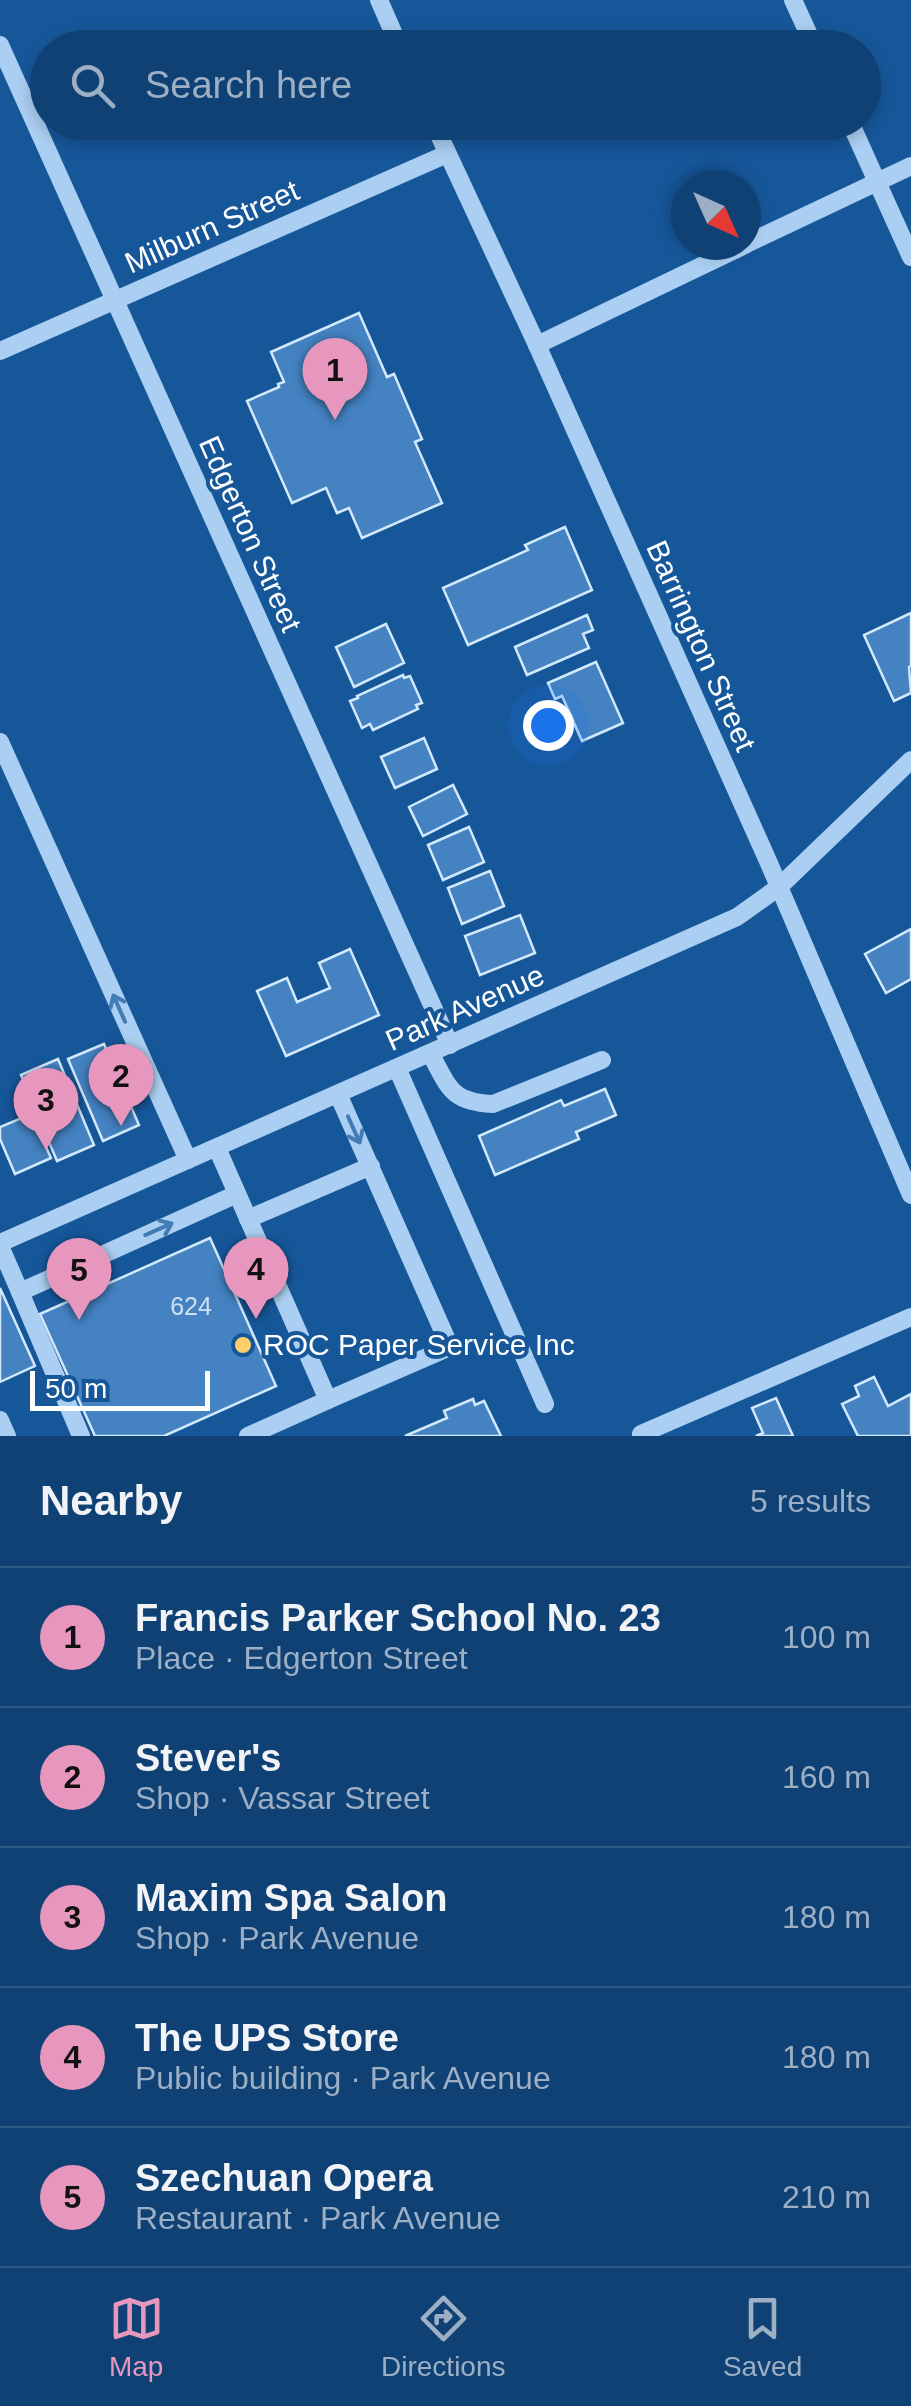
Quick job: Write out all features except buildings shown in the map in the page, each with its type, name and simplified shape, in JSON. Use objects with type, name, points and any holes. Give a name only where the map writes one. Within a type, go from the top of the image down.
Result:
[{"type":"street","points":[[379,0],[392,30]]},
{"type":"street","points":[[793,0],[807,30]]},
{"type":"street","name":"Edgerton Street","points":[[0,45],[30,112]]},
{"type":"street","name":"Edgerton Street","points":[[42,140],[450,1045]]},
{"type":"street","name":"Barrington Street","points":[[441,140],[537,345],[779,887],[911,1196]]},
{"type":"street","points":[[858,140],[911,257]]},
{"type":"street","name":"Milburn Street","points":[[0,351],[447,154]]},
{"type":"street","points":[[761,237],[911,166]]},
{"type":"street","points":[[537,345],[714,260]]},
{"type":"street","points":[[0,742],[188,1160]]},
{"type":"street","name":"Park Avenue","points":[[0,1244],[737,918],[779,887],[911,760]]},
{"type":"street","points":[[430,1054],[459,1098],[478,1104],[493,1104],[602,1060]]},
{"type":"street","points":[[397,1068],[545,1404]]},
{"type":"street","points":[[248,1436],[450,1346],[338,1094]]},
{"type":"street","points":[[217,1148],[328,1400]]},
{"type":"street","points":[[248,1219],[370,1166]]},
{"type":"street","points":[[20,1292],[237,1194]]},
{"type":"street","points":[[0,1244],[81,1436]]},
{"type":"street","points":[[641,1434],[911,1317]]},
{"type":"street","points":[[0,1420],[7,1436]]},
{"type":"place","name":"Francis Parker School No. 23","points":[[335,420]]},
{"type":"place","name":"Stever's","points":[[121,1126]]},
{"type":"place","name":"Maxim Spa Salon","points":[[46,1150]]},
{"type":"place","name":"The UPS Store","points":[[256,1319]]},
{"type":"place","name":"Szechuan Opera","points":[[79,1320]]},
{"type":"place","name":"ROC Paper Service Inc","points":[[243,1345]]}]
